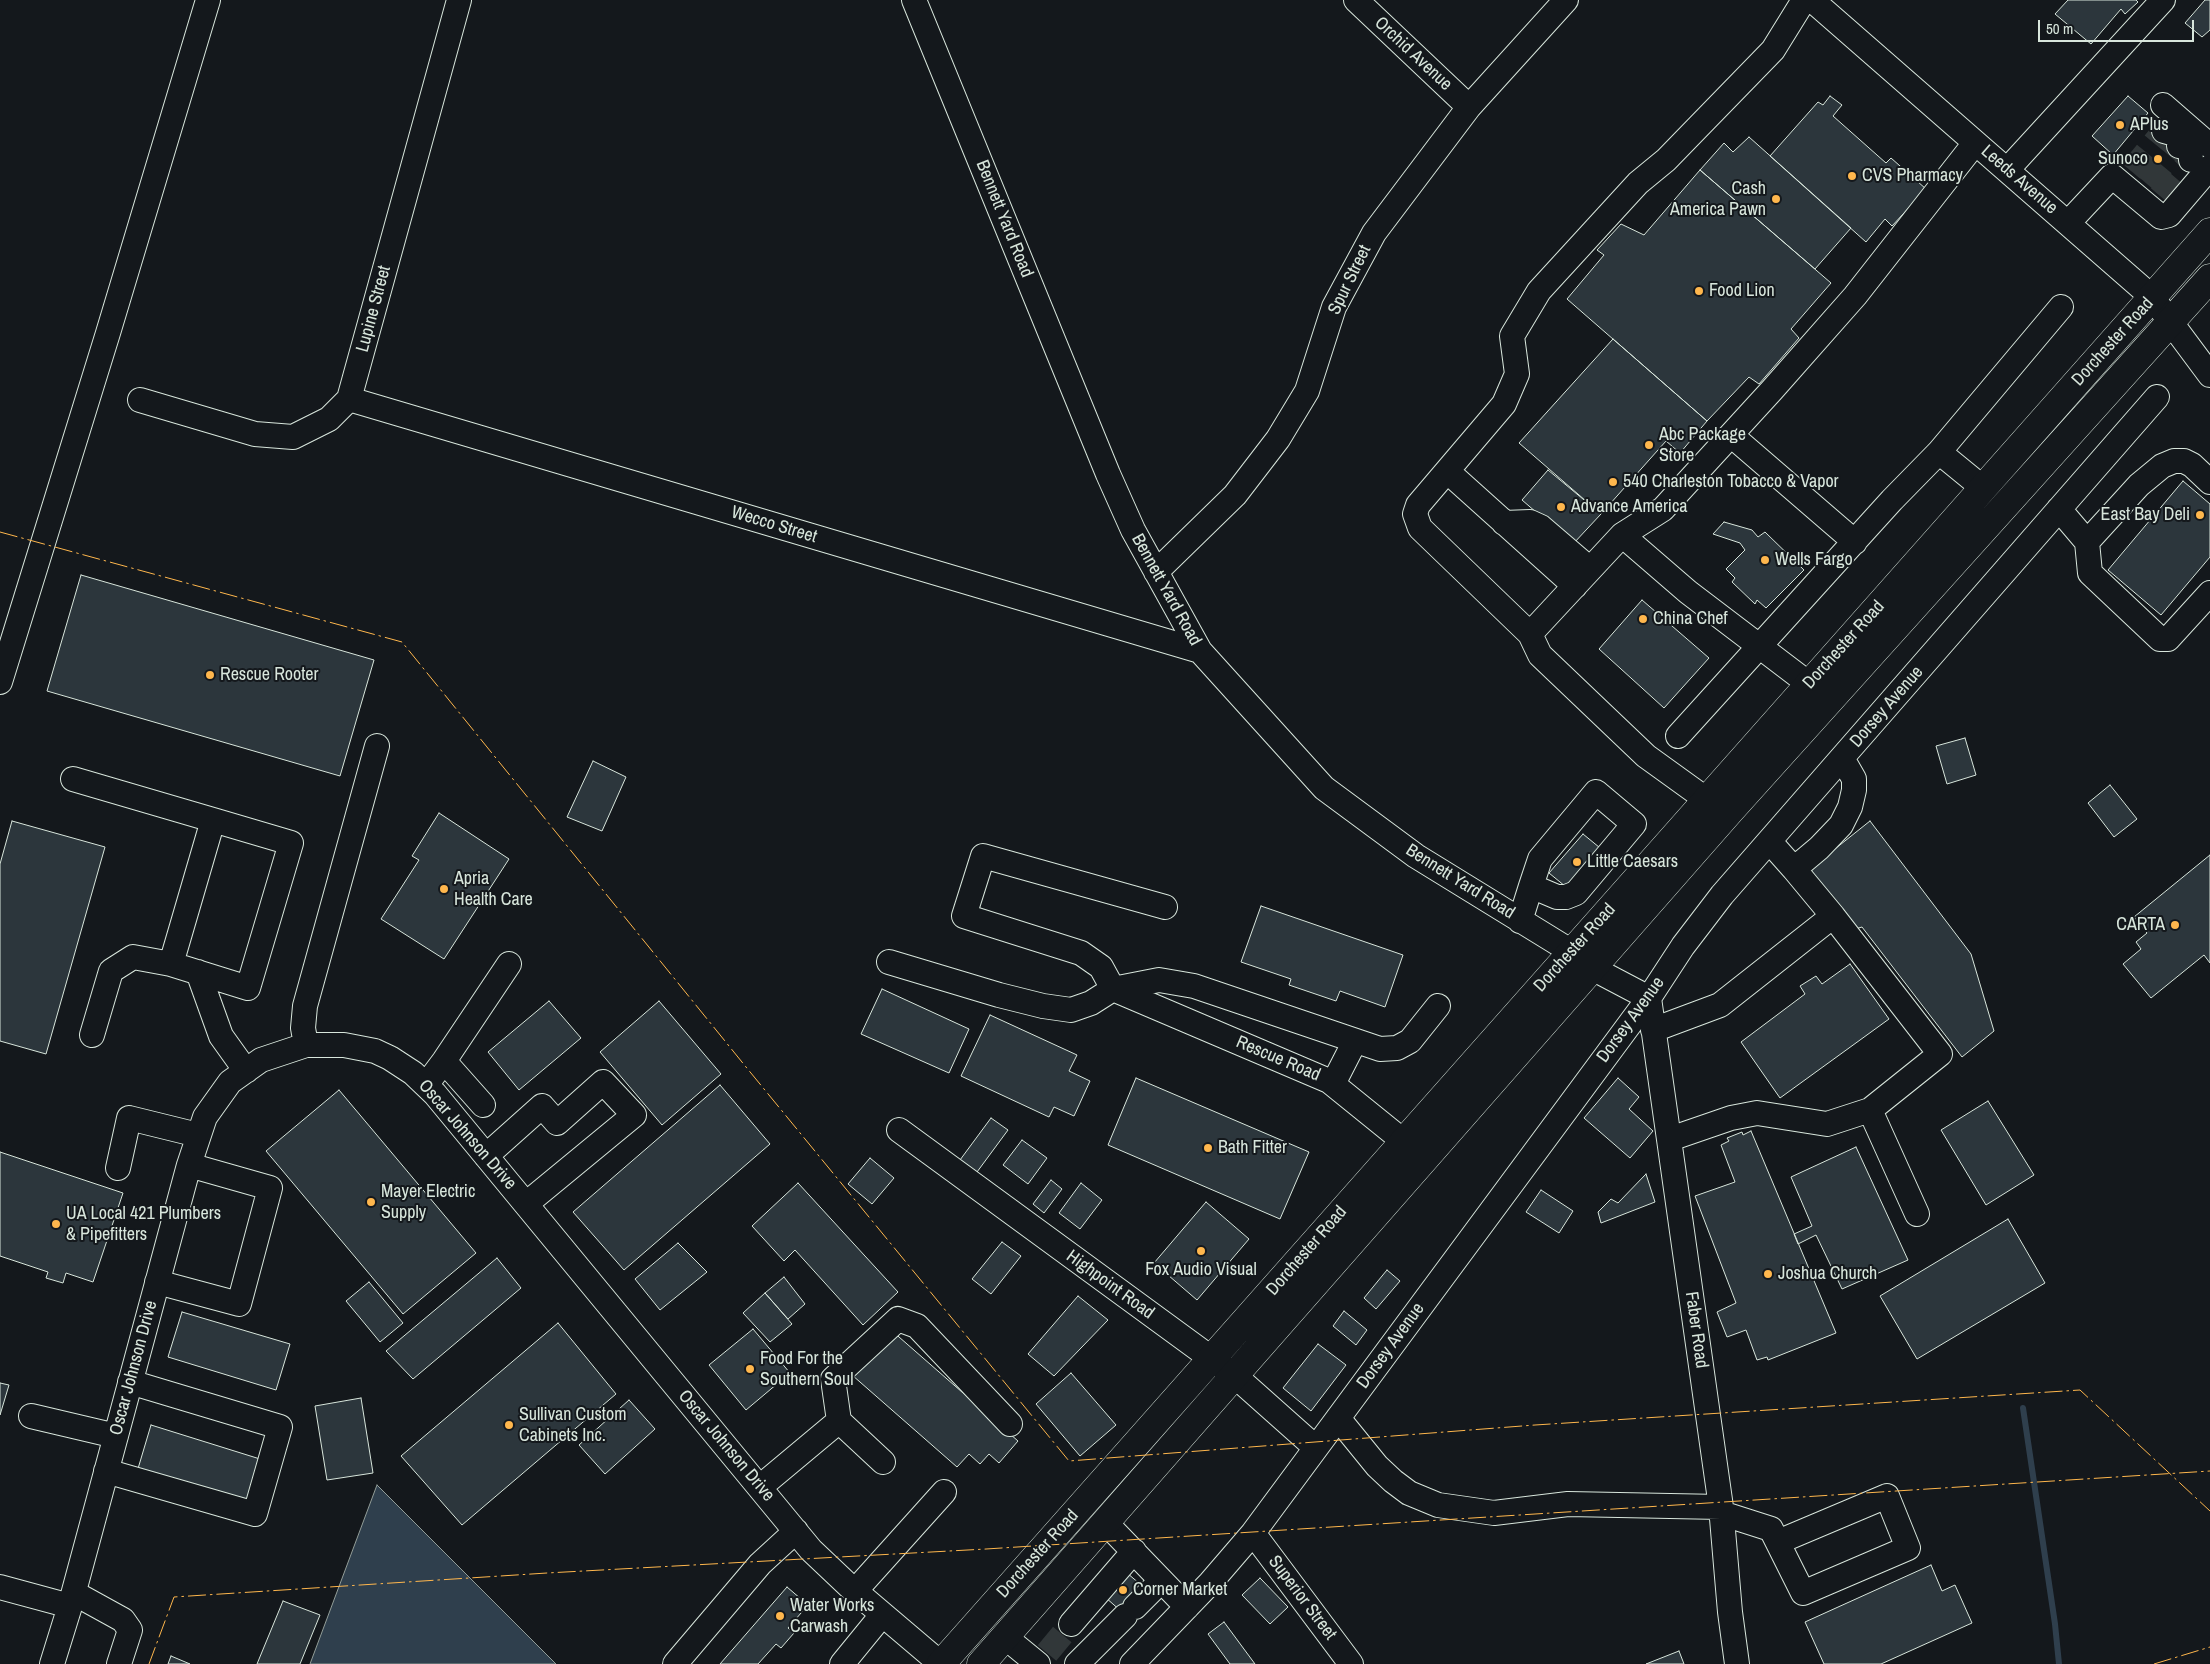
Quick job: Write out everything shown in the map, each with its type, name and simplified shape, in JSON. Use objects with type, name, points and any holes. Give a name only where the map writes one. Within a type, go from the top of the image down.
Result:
[{"type":"main road","name":"Dorchester Road","points":[[981,1664],[1425,1159],[1706,800],[1819,693],[1983,488],[2210,232]]},
{"type":"main road","name":"Dorchester Road","points":[[941,1664],[1404,1141],[1582,960],[1819,693],[2171,324],[2210,278]]},
{"type":"street","points":[[0,682],[208,0]]},
{"type":"street","name":"Lupine Street","points":[[140,400],[255,434],[293,437],[329,419],[349,398],[459,0]]},
{"type":"street","name":"Bennett Yard Road","points":[[914,0],[1108,474],[1133,530],[1200,651],[1324,788],[1416,856],[1582,960],[1649,998]]},
{"type":"street","name":"Orchid Avenue","points":[[1356,0],[1469,107]]},
{"type":"street","name":"Spur Street","points":[[1156,572],[1235,495],[1278,439],[1307,391],[1334,307],[1374,233],[1469,107],[1566,0]]},
{"type":"street","points":[[1706,800],[1646,756],[1540,656],[1530,634],[1420,528],[1415,514],[1418,504],[1504,404],[1517,374],[1512,336],[1538,291],[1638,183],[1666,160],[1773,50],[1804,0]]},
{"type":"street","name":"Leeds Avenue","points":[[1812,0],[2152,297],[2210,375]]},
{"type":"street","points":[[2007,170],[2163,0]]},
{"type":"street","points":[[2068,223],[2112,176],[2143,188],[2161,217],[2169,215],[2191,146],[2163,105]]},
{"type":"street","points":[[1530,634],[1622,535],[1663,509],[1731,435],[1855,296],[1976,143]]},
{"type":"street","points":[[1678,736],[1854,542],[1939,452],[2061,307]]},
{"type":"street","name":"Dorsey Avenue","points":[[1132,1664],[1253,1533],[1649,998],[1683,946],[1722,895],[2157,397]]},
{"type":"street","name":"Wecco Street","points":[[349,398],[1200,651]]},
{"type":"street","points":[[1731,435],[1854,542]]},
{"type":"street","points":[[1939,452],[1983,488]]},
{"type":"street","points":[[2086,542],[2139,485],[2162,466],[2174,461],[2184,461],[2192,465],[2210,482]]},
{"type":"street","points":[[1447,471],[1504,523],[1583,578]]},
{"type":"street","points":[[2059,509],[2086,542],[2090,573],[2160,639],[2168,639],[2210,593]]},
{"type":"street","points":[[1622,535],[1688,592],[1819,693]]},
{"type":"street","points":[[306,1045],[303,1028],[305,1006],[377,746]]},
{"type":"street","points":[[1794,870],[1841,825],[1850,807],[1854,790],[1854,779],[1842,758]]},
{"type":"street","points":[[73,779],[291,843],[248,988],[171,964],[133,958],[111,971],[92,1035]]},
{"type":"street","points":[[1520,920],[1531,886],[1540,859],[1596,792],[1634,824],[1576,893],[1566,897],[1557,897],[1531,886]]},
{"type":"street","points":[[171,964],[213,820]]},
{"type":"street","points":[[1670,1139],[1731,1118],[1757,1113],[1827,1124],[1870,1110],[1940,1054],[1833,916],[1770,842]]},
{"type":"street","points":[[1113,989],[1101,967],[1081,953],[964,916],[983,856],[1165,907]]},
{"type":"street","points":[[1653,1030],[1720,1004],[1833,916]]},
{"type":"street","points":[[889,962],[1017,1000],[1071,1010],[1092,1003],[1113,989],[1159,980],[1194,986],[1380,1049],[1397,1048],[1410,1040],[1438,1006]]},
{"type":"street","points":[[426,1085],[509,964]]},
{"type":"street","points":[[198,972],[221,1036],[246,1071]]},
{"type":"street","name":"Rescue Road","points":[[1113,989],[1333,1084],[1425,1159]]},
{"type":"street","name":"Faber Road","points":[[1649,998],[1721,1510],[1730,1612],[1737,1664]]},
{"type":"street","points":[[1227,1037],[1239,1001]]},
{"type":"street","points":[[1333,1084],[1355,1040]]},
{"type":"street","name":"Oscar Johnson Drive","points":[[52,1664],[72,1599],[189,1165],[198,1135],[211,1107],[230,1082],[261,1060],[306,1045],[344,1045],[375,1051],[404,1067],[426,1085],[811,1550],[855,1591],[941,1664]]},
{"type":"street","points":[[444,1061],[483,1105]]},
{"type":"street","points":[[486,1156],[542,1106],[557,1123],[603,1082],[634,1115],[526,1204]]},
{"type":"street","points":[[1870,1110],[1918,1214]]},
{"type":"street","points":[[118,1168],[130,1118],[198,1135]]},
{"type":"street","name":"Highpoint Road","points":[[899,1130],[1234,1375],[1316,1448]]},
{"type":"street","points":[[157,1282],[239,1304],[270,1188],[189,1165]]},
{"type":"street","points":[[883,1462],[840,1421],[833,1379],[898,1319],[917,1326],[1010,1424]]},
{"type":"street","points":[[106,1471],[255,1514],[280,1427],[130,1382]]},
{"type":"street","points":[[31,1416],[116,1436]]},
{"type":"street","points":[[1338,1418],[1377,1466],[1393,1481],[1409,1493],[1438,1505],[1494,1513],[1568,1504],[1721,1510],[1771,1529],[1803,1593],[1908,1548],[1886,1496],[1778,1542]]},
{"type":"street","points":[[760,1487],[840,1421]]},
{"type":"street","points":[[855,1591],[944,1492]]},
{"type":"street","points":[[1106,1522],[1186,1607]]},
{"type":"street","points":[[675,1664],[760,1564],[796,1531]]},
{"type":"street","name":"Superior Street","points":[[1253,1533],[1351,1664]]},
{"type":"street","points":[[1124,1617],[1079,1615],[1134,1551]]},
{"type":"street","points":[[1077,1664],[1161,1581]]},
{"type":"street","points":[[0,1587],[72,1599],[123,1620],[130,1630],[120,1664]]},
{"type":"street","points":[[842,1664],[882,1614]]},
{"type":"street","points":[[1005,1636],[1039,1661]]},
{"type":"water","points":[[377,1485],[556,1664],[310,1664]]},
{"type":"building","points":[[2068,0],[2136,0],[2138,2],[2125,14],[2121,9],[2091,44],[2055,14]]},
{"type":"building","points":[[2205,0],[2210,0],[2210,30],[2202,37],[2185,23]]},
{"type":"building","name":"CVS Pharmacy","points":[[1830,96],[1842,105],[1833,116],[1886,163],[1891,158],[1926,189],[1892,226],[1885,219],[1866,242],[1770,156],[1818,102],[1823,105]]},
{"type":"building","name":"APlus","points":[[2128,96],[2148,113],[2113,155],[2092,136]]},
{"type":"building","name":"Cash America Pawn","points":[[1749,137],[1851,228],[1815,269],[1700,170],[1724,143],[1733,152]]},
{"type":"building","name":"Food Lion","points":[[1700,170],[1831,283],[1791,329],[1799,338],[1759,384],[1749,377],[1707,421],[1567,299],[1604,255],[1597,250],[1621,224],[1644,235]]},
{"type":"building","points":[[1613,339],[1707,421],[1680,453],[1666,441],[1601,514],[1519,443]]},
{"type":"building","name":"Advance America","points":[[1548,470],[1601,514],[1573,544],[1522,500]]},
{"type":"building","points":[[2183,481],[2210,504],[2210,557],[2161,615],[2108,570]]},
{"type":"building","name":"Wells Fargo","points":[[1724,522],[1752,530],[1758,537],[1765,532],[1804,570],[1766,608],[1757,600],[1755,604],[1732,582],[1735,578],[1726,569],[1745,550],[1740,543],[1713,534]]},
{"type":"building","name":"Rescue Rooter","points":[[81,575],[374,660],[340,776],[47,691]]},
{"type":"building","points":[[1642,600],[1709,658],[1664,708],[1599,649]]},
{"type":"building","points":[[1965,738],[1976,775],[1947,784],[1936,746]]},
{"type":"building","points":[[593,761],[626,777],[602,831],[567,817]]},
{"type":"building","points":[[2110,785],[2137,819],[2114,837],[2088,803]]},
{"type":"building","name":"Apria Health Care","points":[[439,813],[509,859],[444,959],[381,919],[419,860],[412,856]]},
{"type":"building","points":[[12,821],[105,847],[46,1054],[0,1041],[0,864]]},
{"type":"building","points":[[1870,821],[1971,954],[1994,1031],[1962,1057],[1862,927],[1852,930],[1806,872]]},
{"type":"building","name":"Little Caesars","points":[[1583,834],[1605,852],[1571,891],[1549,873]]},
{"type":"building","name":"CARTA","points":[[2210,855],[2210,963],[2204,955],[2151,998],[2123,964],[2141,949],[2136,942],[2147,933],[2134,917]]},
{"type":"building","points":[[1261,906],[1403,955],[1385,1007],[1340,991],[1336,1001],[1289,985],[1291,979],[1241,962]]},
{"type":"building","points":[[1850,964],[1889,1019],[1780,1098],[1741,1042],[1805,994],[1800,986],[1816,976],[1822,984]]},
{"type":"building","points":[[882,989],[969,1029],[949,1073],[861,1034]]},
{"type":"building","points":[[549,1001],[581,1038],[519,1090],[488,1052]]},
{"type":"building","points":[[659,1001],[721,1074],[662,1125],[600,1052]]},
{"type":"building","points":[[990,1015],[1077,1055],[1069,1071],[1090,1081],[1074,1116],[1054,1107],[1049,1117],[961,1076]]},
{"type":"building","name":"Bath Fitter","points":[[1136,1078],[1309,1152],[1280,1219],[1108,1145]]},
{"type":"building","points":[[1618,1078],[1639,1097],[1629,1109],[1653,1131],[1630,1158],[1584,1118]]},
{"type":"building","points":[[720,1085],[770,1144],[624,1270],[573,1212]]},
{"type":"building","name":"Mayer Electric Supply","points":[[339,1090],[476,1253],[403,1314],[266,1151]]},
{"type":"building","points":[[1988,1101],[2034,1175],[1986,1205],[1941,1130]]},
{"type":"building","points":[[991,1118],[1008,1130],[977,1172],[960,1160]]},
{"type":"building","name":"Joshua Church","points":[[1751,1131],[1836,1333],[1768,1360],[1767,1357],[1757,1360],[1746,1330],[1727,1337],[1717,1312],[1736,1303],[1695,1196],[1735,1182],[1721,1145],[1729,1141],[1727,1138],[1742,1132],[1743,1135]]},
{"type":"building","points":[[1022,1140],[1047,1158],[1028,1184],[1003,1165]]},
{"type":"building","points":[[1856,1147],[1908,1260],[1842,1289],[1816,1235],[1798,1244],[1794,1234],[1812,1226],[1791,1177]]},
{"type":"building","name":"UA Local 421 Plumbers & Pipefitters","points":[[0,1152],[123,1193],[93,1282],[66,1273],[63,1283],[46,1278],[48,1272],[0,1256]]},
{"type":"building","points":[[870,1158],[894,1178],[872,1204],[848,1184]]},
{"type":"building","points":[[1646,1174],[1655,1202],[1601,1223],[1598,1212],[1611,1199],[1618,1203]]},
{"type":"building","points":[[1051,1180],[1062,1189],[1044,1213],[1033,1204]]},
{"type":"building","points":[[798,1183],[898,1292],[863,1325],[795,1250],[784,1261],[752,1226]]},
{"type":"building","points":[[1081,1183],[1102,1200],[1080,1229],[1059,1213]]},
{"type":"building","points":[[1541,1190],[1573,1211],[1559,1233],[1526,1212]]},
{"type":"building","name":"Fox Audio Visual","points":[[1206,1202],[1249,1239],[1197,1300],[1154,1263]]},
{"type":"building","points":[[2008,1219],[2045,1283],[1917,1359],[1880,1296]]},
{"type":"building","points":[[1002,1242],[1021,1256],[991,1294],[972,1279]]},
{"type":"building","points":[[678,1243],[707,1272],[660,1310],[635,1279]]},
{"type":"building","points":[[497,1258],[521,1288],[413,1379],[386,1351]]},
{"type":"building","points":[[1387,1270],[1400,1281],[1376,1309],[1364,1298]]},
{"type":"building","points":[[784,1277],[805,1304],[788,1319],[765,1293]]},
{"type":"building","points":[[369,1282],[403,1323],[380,1342],[346,1301]]},
{"type":"building","points":[[765,1293],[792,1324],[770,1342],[743,1313]]},
{"type":"building","points":[[1078,1296],[1108,1320],[1054,1376],[1028,1354]]},
{"type":"building","points":[[1344,1311],[1367,1330],[1356,1345],[1333,1326]]},
{"type":"building","points":[[182,1312],[290,1344],[276,1390],[168,1357]]},
{"type":"building","name":"Sullivan Custom Cabinets Inc.","points":[[558,1323],[616,1394],[462,1525],[401,1456]]},
{"type":"building","name":"Food For the Southern Soul","points":[[753,1329],[790,1373],[746,1410],[709,1365]]},
{"type":"building","points":[[891,1330],[1018,1441],[999,1463],[989,1454],[980,1464],[969,1454],[957,1467],[852,1375]]},
{"type":"building","points":[[1318,1344],[1346,1365],[1311,1411],[1283,1388]]},
{"type":"building","points":[[1071,1373],[1116,1425],[1080,1456],[1036,1404]]},
{"type":"building","points":[[0,1383],[9,1385],[0,1415]]},
{"type":"building","points":[[361,1398],[373,1473],[327,1480],[315,1406]]},
{"type":"building","points":[[629,1400],[655,1429],[605,1474],[579,1445]]},
{"type":"building","points":[[151,1425],[260,1459],[246,1505],[137,1472]]},
{"type":"building","points":[[1931,1565],[1942,1591],[1955,1585],[1972,1623],[1881,1664],[1824,1664],[1805,1622]]},
{"type":"building","name":"Corner Market","points":[[1127,1573],[1140,1584],[1128,1597],[1131,1620],[1105,1597]]},
{"type":"building","points":[[1260,1578],[1288,1607],[1270,1624],[1242,1595]]},
{"type":"building","name":"Water Works Carwash","points":[[787,1587],[808,1605],[788,1628],[794,1633],[781,1648],[776,1644],[758,1664],[720,1664]]},
{"type":"building","points":[[283,1601],[320,1615],[300,1664],[257,1664]]},
{"type":"building","points":[[1224,1622],[1255,1664],[1230,1664],[1208,1634]]},
{"type":"building","points":[[1679,1651],[1684,1664],[1646,1664]]},
{"type":"building","points":[[171,1656],[190,1664],[168,1664]]},
{"type":"waterway","points":[[2023,1408],[2055,1624],[2059,1664]]},
{"type":"tunnel","points":[[2131,171],[2164,131]]},
{"type":"tunnel","points":[[2147,184],[2179,146]]},
{"type":"tunnel","points":[[2160,196],[2191,160]]},
{"type":"tunnel","points":[[1047,1653],[1071,1624]]},
{"type":"power","points":[[0,532],[402,642],[746,1067],[1069,1461],[1535,1425],[2080,1390],[2210,1511]]},
{"type":"power","points":[[149,1664],[174,1597],[547,1573],[986,1549],[2210,1471]]},
{"type":"power","points":[[2154,1664],[2210,1647]]},
{"type":"place","name":"APlus","points":[[2120,125]]},
{"type":"place","name":"Sunoco","points":[[2158,159]]},
{"type":"place","name":"CVS Pharmacy","points":[[1852,176]]},
{"type":"place","name":"Cash America Pawn","points":[[1776,199]]},
{"type":"place","name":"Food Lion","points":[[1699,291]]},
{"type":"place","name":"Abc Package Store","points":[[1649,445]]},
{"type":"place","name":"540 Charleston Tobacco & Vapor","points":[[1613,482]]},
{"type":"place","name":"Advance America","points":[[1561,507]]},
{"type":"place","name":"East Bay Deli","points":[[2200,515]]},
{"type":"place","name":"Wells Fargo","points":[[1765,560]]},
{"type":"place","name":"China Chef","points":[[1643,619]]},
{"type":"place","name":"Rescue Rooter","points":[[210,675]]},
{"type":"place","name":"Little Caesars","points":[[1577,862]]},
{"type":"place","name":"Apria Health Care","points":[[444,889]]},
{"type":"place","name":"CARTA","points":[[2175,925]]},
{"type":"place","name":"Bath Fitter","points":[[1208,1148]]},
{"type":"place","name":"Mayer Electric Supply","points":[[371,1202]]},
{"type":"place","name":"UA Local 421 Plumbers & Pipefitters","points":[[56,1224]]},
{"type":"place","name":"Fox Audio Visual","points":[[1201,1251]]},
{"type":"place","name":"Joshua Church","points":[[1768,1274]]},
{"type":"place","name":"Food For the Southern Soul","points":[[750,1369]]},
{"type":"place","name":"Sullivan Custom Cabinets Inc.","points":[[509,1425]]},
{"type":"place","name":"Corner Market","points":[[1123,1590]]},
{"type":"place","name":"Water Works Carwash","points":[[780,1616]]}]
